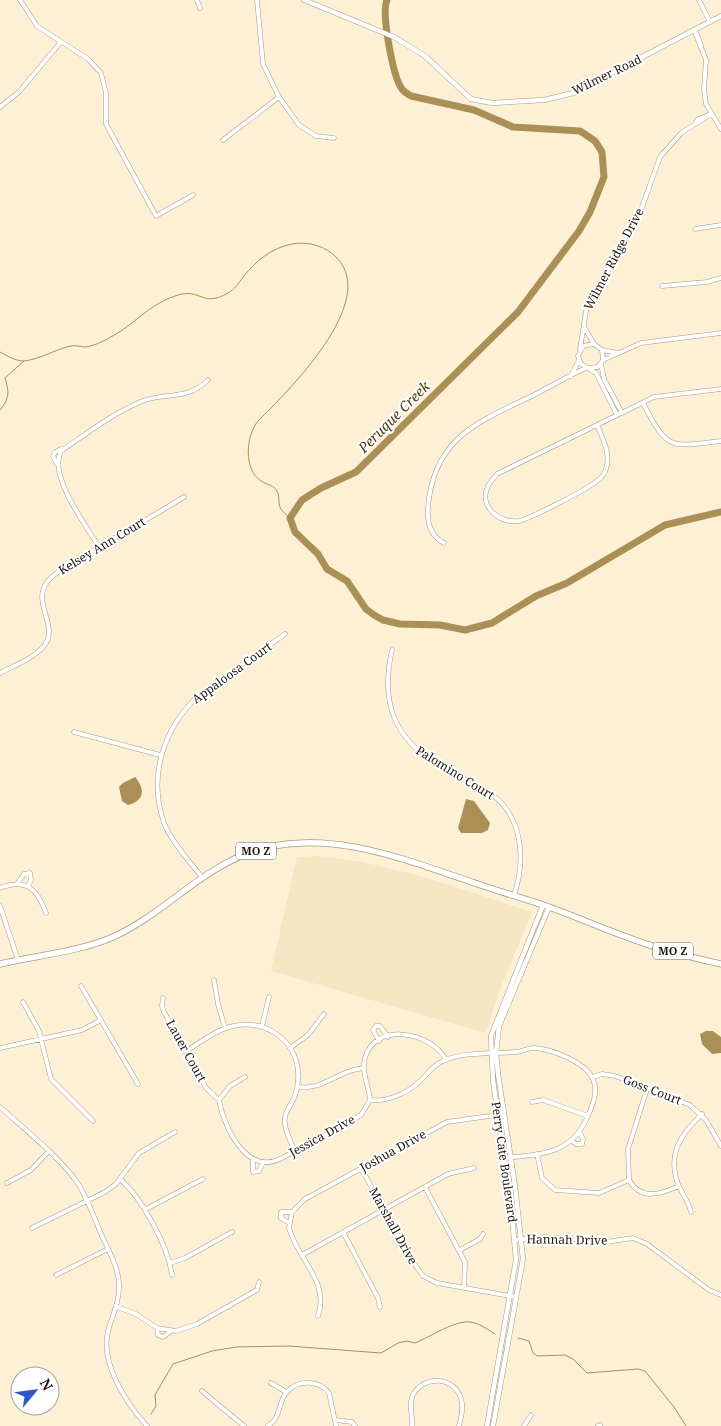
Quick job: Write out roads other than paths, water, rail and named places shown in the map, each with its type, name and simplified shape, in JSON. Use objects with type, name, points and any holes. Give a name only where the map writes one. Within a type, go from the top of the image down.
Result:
[{"type":"main road","name":"MO Z","points":[[0,964],[112,938],[148,917],[202,876],[227,861],[262,848],[295,843],[326,843],[360,847],[514,895],[627,937],[721,964]]},
{"type":"street","points":[[20,0],[37,26],[60,43],[88,59],[100,73],[106,93],[106,124],[156,216],[193,195]]},
{"type":"street","points":[[197,0],[200,8]]},
{"type":"street","points":[[257,0],[256,7],[261,39],[262,64],[279,97],[298,126],[316,136],[334,138]]},
{"type":"street","name":"Wilmer Road","points":[[304,0],[394,37],[425,56],[471,99],[486,102],[518,103],[544,100],[578,91],[721,16]]},
{"type":"street","points":[[699,0],[710,22]]},
{"type":"street","points":[[694,30],[706,60],[705,97],[711,114],[721,129]]},
{"type":"street","points":[[0,106],[19,92],[60,43]]},
{"type":"street","points":[[223,140],[279,97]]},
{"type":"street","name":"Wilmer Ridge Drive","points":[[580,349],[588,305],[642,212],[660,157],[681,133],[711,114]]},
{"type":"street","points":[[695,228],[721,225]]},
{"type":"street","points":[[662,286],[707,282],[721,278]]},
{"type":"street","name":"Wilmer Ridge Drive","points":[[583,325],[594,344]]},
{"type":"street","points":[[444,543],[436,538],[429,528],[428,500],[437,470],[453,444],[478,421],[587,368],[595,368],[618,353],[641,343],[721,333]]},
{"type":"street","points":[[569,378],[579,360],[580,349],[586,344],[594,344],[602,350],[618,353]]},
{"type":"street","points":[[602,350],[604,379],[622,412]]},
{"type":"street","points":[[579,360],[601,379],[617,415]]},
{"type":"street","points":[[99,548],[66,489],[57,464],[59,454],[133,406],[150,398],[190,393],[197,390],[208,380]]},
{"type":"street","points":[[597,425],[607,450],[608,458],[607,468],[598,481],[521,520],[502,520],[490,510],[486,494],[488,486],[497,474],[622,412],[663,395],[721,389]]},
{"type":"street","points":[[643,403],[658,432],[669,442],[682,445],[721,441]]},
{"type":"street","name":"Kelsey Ann Court","points":[[0,673],[39,651],[46,644],[50,635],[42,599],[47,582],[184,497]]},
{"type":"street","name":"Appaloosa Court","points":[[202,876],[164,824],[158,792],[160,755],[179,717],[187,706],[198,696],[285,634]]},
{"type":"street","name":"Palomino Court","points":[[392,650],[388,678],[390,703],[396,722],[405,738],[442,768],[493,795],[514,824],[518,833],[522,862],[520,877],[514,895]]},
{"type":"street","points":[[74,732],[160,755]]},
{"type":"street","points":[[17,884],[24,874],[30,873],[31,880],[28,886]]},
{"type":"street","points":[[0,888],[12,883],[28,886],[38,895],[46,913]]},
{"type":"street","points":[[0,906],[18,960]]},
{"type":"street","name":"Perry Cate Boulevard","points":[[487,1426],[516,1260],[498,1115],[494,1053],[499,1026],[546,906]]},
{"type":"street","points":[[214,980],[225,1028]]},
{"type":"street","points":[[81,986],[138,1084]]},
{"type":"street","points":[[262,1026],[269,997]]},
{"type":"street","name":"Lauer Court","points":[[163,998],[162,1006],[164,1012],[206,1088],[219,1100]]},
{"type":"street","points":[[23,1002],[36,1023],[51,1079],[93,1121]]},
{"type":"street","points":[[290,1048],[308,1035],[324,1014]]},
{"type":"street","points":[[0,1048],[82,1030],[101,1020]]},
{"type":"street","points":[[186,1051],[225,1028],[242,1024],[262,1026],[280,1036],[290,1048],[298,1069],[298,1087],[284,1118],[286,1133],[295,1151]]},
{"type":"street","points":[[379,1041],[372,1030],[376,1026],[380,1026],[388,1037]]},
{"type":"street","points":[[446,1060],[437,1047],[424,1039],[401,1034],[379,1041],[367,1052],[363,1068],[370,1100],[383,1101],[406,1090],[419,1082],[436,1064],[446,1060],[494,1053],[519,1052],[532,1048],[545,1050],[581,1064],[593,1078],[596,1090],[588,1116],[580,1133],[572,1141],[553,1152],[504,1158]]},
{"type":"street","name":"Perry Cate Boulevard","points":[[493,1426],[522,1259],[522,1239],[511,1158],[494,1053]]},
{"type":"street","points":[[298,1087],[315,1087],[346,1071],[363,1068]]},
{"type":"street","name":"Goss Court","points":[[593,1078],[607,1074],[690,1105],[702,1114],[721,1146]]},
{"type":"street","points":[[219,1100],[230,1086],[245,1077]]},
{"type":"street","points":[[647,1089],[628,1149],[629,1180],[636,1188],[650,1195],[661,1194],[678,1186]]},
{"type":"street","name":"Jessica Drive","points":[[219,1100],[225,1120],[240,1146],[253,1160],[252,1172],[259,1171],[263,1163],[273,1162],[361,1115],[370,1100]]},
{"type":"street","points":[[532,1102],[543,1100],[588,1116]]},
{"type":"street","points":[[0,1115],[2,1109],[48,1152],[72,1176],[86,1200],[108,1249],[119,1284],[117,1307],[108,1332],[108,1360],[135,1413],[147,1426]]},
{"type":"street","name":"Joshua Drive","points":[[318,1316],[322,1295],[291,1235],[289,1223],[281,1218],[281,1212],[292,1212],[305,1199],[447,1122],[504,1114]]},
{"type":"street","points":[[691,1212],[678,1186],[674,1163],[676,1148],[682,1134],[702,1114]]},
{"type":"street","points":[[32,1228],[105,1192],[120,1179],[139,1152],[175,1132]]},
{"type":"street","points":[[572,1141],[579,1145],[582,1144],[583,1139],[580,1133]]},
{"type":"street","points":[[7,1183],[31,1170],[48,1152]]},
{"type":"street","points":[[537,1154],[542,1178],[555,1190],[599,1193],[629,1180]]},
{"type":"street","points":[[253,1160],[263,1163]]},
{"type":"street","name":"Marshall Drive","points":[[361,1168],[422,1275],[436,1283],[516,1297]]},
{"type":"street","points":[[302,1255],[448,1174],[474,1168]]},
{"type":"street","points":[[120,1179],[132,1190],[146,1209],[170,1263],[172,1275]]},
{"type":"street","points":[[146,1209],[203,1179]]},
{"type":"street","points":[[425,1187],[460,1250],[466,1268],[464,1287]]},
{"type":"street","points":[[289,1223],[292,1212]]},
{"type":"street","points":[[170,1263],[185,1258],[232,1232]]},
{"type":"street","points":[[343,1232],[378,1298],[380,1307]]},
{"type":"street","points":[[460,1250],[480,1239],[483,1234]]},
{"type":"street","name":"Hannah Drive","points":[[515,1240],[544,1237],[606,1242],[627,1238],[640,1240],[686,1271],[709,1290],[721,1295]]},
{"type":"street","points":[[56,1276],[108,1249]]},
{"type":"street","points":[[157,1328],[158,1334],[163,1337],[171,1332],[197,1324],[257,1290],[259,1282]]},
{"type":"street","points":[[117,1307],[136,1314],[157,1328],[171,1332]]},
{"type":"street","points":[[412,1426],[410,1407],[413,1395],[426,1383],[436,1380],[450,1384],[458,1392],[462,1404],[459,1426]]},
{"type":"street","points":[[271,1382],[286,1392]]},
{"type":"street","points":[[268,1426],[279,1414],[286,1392],[302,1383],[316,1384],[323,1388],[331,1397],[336,1426]]},
{"type":"street","points":[[202,1391],[244,1426]]},
{"type":"street","points":[[524,1426],[531,1415]]},
{"type":"street","points":[[336,1420],[352,1422],[356,1426]]},
{"type":"waterway","name":"Peruque Creek","points":[[387,0],[386,18],[389,45],[395,72],[405,92],[411,96],[474,110],[513,127],[580,131],[595,141],[602,152],[604,177],[590,212],[579,231],[518,312],[356,472],[321,488],[302,500],[290,518],[295,532],[318,554],[327,569],[347,581],[366,609],[374,615],[383,620],[400,624],[440,625],[465,630],[492,623],[536,596],[567,583],[665,525],[721,512]]},
{"type":"waterway","points":[[0,352],[24,361],[71,346],[91,346],[121,331],[154,306],[169,298],[192,294],[212,299],[228,293],[259,261],[271,252],[284,246],[304,243],[328,250],[337,258],[347,276],[347,298],[338,321],[324,345],[307,368],[258,421],[249,443],[248,452],[251,469],[261,481],[276,489],[279,505],[290,518]]},
{"type":"waterway","points":[[0,410],[6,402],[8,395],[5,378],[24,361]]},
{"type":"waterway","points":[[151,1414],[156,1406],[155,1395],[173,1364],[212,1351],[236,1347],[289,1346],[381,1353],[398,1343],[407,1341],[415,1343],[450,1326],[464,1322],[483,1326],[495,1334]]},
{"type":"waterway","points":[[518,1338],[529,1341],[533,1353],[537,1356],[565,1355],[573,1359],[587,1373],[638,1369],[645,1371],[674,1407],[686,1426]]}]
